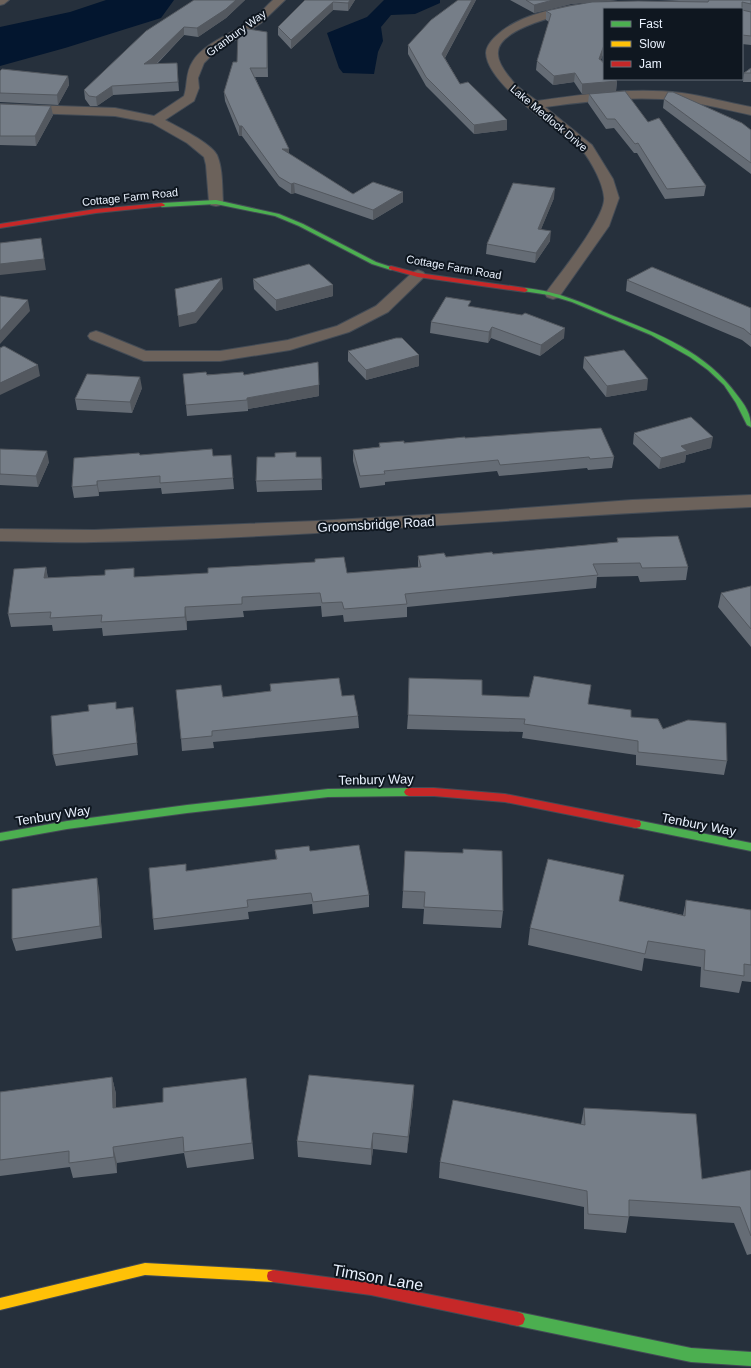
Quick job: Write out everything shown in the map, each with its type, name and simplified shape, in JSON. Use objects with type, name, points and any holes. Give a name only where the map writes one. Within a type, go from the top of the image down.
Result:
[{"type":"street","name":"Granbury Way","points":[[156,120],[190,98],[193,88],[192,78],[198,62],[208,52],[257,21],[279,0]]},
{"type":"street","name":"Lake Medlock Drive","points":[[553,294],[602,226],[612,198],[606,180],[587,148],[506,83],[495,65],[492,52],[496,44],[506,32],[533,19],[558,11],[586,7]]},
{"type":"street","points":[[533,105],[585,98],[626,95],[682,98],[751,111]]},
{"type":"street","points":[[0,108],[115,112],[156,120],[192,140],[210,155],[213,165],[216,202]]},
{"type":"street","name":"Cottage Farm Road","points":[[0,226],[96,212],[170,204],[216,202],[277,216],[301,226],[374,263],[418,275],[553,294],[658,335],[694,355],[717,373],[743,406],[751,425]]},
{"type":"street","points":[[96,336],[144,356],[220,356],[290,345],[344,329],[382,310],[418,275]]},
{"type":"street","name":"Groomsbridge Road","points":[[0,535],[94,536],[316,527],[459,519],[632,506],[751,501]]},
{"type":"street","name":"Tenbury Way","points":[[0,837],[97,821],[328,793],[434,792],[505,798],[751,847]]},
{"type":"street","name":"Timson Lane","points":[[0,1304],[145,1269],[273,1276],[370,1289],[691,1355],[751,1359]]},
{"type":"water","points":[[106,0],[174,0],[161,18],[65,48],[0,66],[0,27],[70,12]]},
{"type":"water","points":[[384,0],[440,0],[440,3],[415,14],[391,15],[381,27],[383,41],[378,52],[374,74],[343,73],[339,68],[327,33],[367,17]]},
{"type":"building","points":[[194,0],[236,0],[226,9],[197,28],[184,27],[144,64],[177,63],[178,82],[112,86],[96,97],[89,96],[84,90],[146,31]]},
{"type":"building","points":[[305,0],[350,0],[348,3],[333,2],[291,40],[278,27]]},
{"type":"building","points":[[458,0],[472,0],[442,54],[460,84],[468,82],[507,120],[474,125],[426,77],[408,45],[431,20]]},
{"type":"building","points":[[526,0],[553,0],[534,5]]},
{"type":"building","points":[[709,0],[751,0],[751,4],[742,2],[742,8],[603,8],[603,48],[599,59],[603,63],[603,80],[617,81],[582,84],[575,73],[554,76],[537,61],[551,14],[546,11],[592,2],[708,2]]},
{"type":"building","points":[[743,10],[751,12],[751,36],[743,35]]},
{"type":"building","points":[[242,28],[267,32],[267,68],[250,68],[289,149],[282,149],[353,194],[373,182],[403,192],[373,210],[294,183],[291,184],[279,177],[242,126],[239,126],[224,92],[233,62],[237,62],[238,31]]},
{"type":"building","points":[[751,68],[751,73],[744,73]]},
{"type":"building","points":[[2,69],[68,76],[57,95],[0,93],[0,71]]},
{"type":"building","points":[[625,91],[648,122],[659,118],[706,186],[667,189],[638,143],[635,144],[615,119],[607,119],[589,94]]},
{"type":"building","points":[[668,92],[673,92],[742,123],[751,130],[751,163],[664,99]]},
{"type":"building","points":[[0,104],[51,106],[35,136],[0,136]]},
{"type":"building","points":[[513,183],[555,188],[538,229],[551,231],[536,253],[487,244]]},
{"type":"building","points":[[41,238],[44,259],[0,264],[0,243]]},
{"type":"building","points":[[309,264],[333,285],[276,300],[253,279]]},
{"type":"building","points":[[652,267],[751,308],[751,335],[744,329],[627,280]]},
{"type":"building","points":[[222,278],[195,312],[178,316],[175,289]]},
{"type":"building","points":[[0,296],[28,300],[0,331]]},
{"type":"building","points":[[446,297],[471,301],[468,306],[522,315],[525,313],[565,328],[541,345],[492,327],[489,332],[431,322]]},
{"type":"building","points":[[396,338],[402,338],[419,355],[366,370],[348,351]]},
{"type":"building","points":[[4,346],[38,365],[0,383],[0,348]]},
{"type":"building","points":[[624,350],[648,379],[607,386],[584,357]]},
{"type":"building","points":[[318,362],[319,385],[247,398],[247,400],[186,405],[183,374],[206,372],[207,375],[243,372],[244,375]]},
{"type":"building","points":[[87,374],[140,377],[130,402],[75,399]]},
{"type":"building","points":[[691,417],[713,437],[681,446],[687,451],[661,458],[634,433]]},
{"type":"building","points":[[601,428],[614,457],[590,459],[589,457],[500,465],[498,460],[384,471],[385,474],[360,476],[353,450],[380,447],[379,443],[404,441],[404,443],[465,437]]},
{"type":"building","points":[[0,449],[47,451],[36,476],[0,474]]},
{"type":"building","points":[[212,449],[213,456],[231,455],[233,478],[160,483],[160,476],[97,481],[97,485],[72,487],[74,458],[139,453],[140,455]]},
{"type":"building","points":[[296,452],[296,457],[321,457],[322,479],[256,481],[257,457],[275,457],[275,453]]},
{"type":"building","points":[[678,536],[688,567],[642,568],[640,563],[593,564],[598,575],[405,594],[407,604],[344,609],[342,602],[322,603],[320,593],[242,597],[242,604],[185,607],[185,617],[101,622],[102,615],[50,618],[51,612],[8,614],[14,569],[46,567],[44,578],[105,575],[105,570],[134,568],[134,577],[208,573],[208,568],[315,562],[315,559],[344,557],[347,573],[421,567],[418,556],[444,553],[446,557],[492,552],[493,554],[618,542],[617,538]]},
{"type":"building","points":[[751,586],[751,629],[721,593]]},
{"type":"building","points":[[534,676],[591,685],[588,704],[631,710],[631,717],[658,719],[663,729],[688,720],[726,723],[727,761],[638,752],[638,741],[524,724],[525,719],[408,715],[409,678],[482,680],[482,695],[529,697]]},
{"type":"building","points":[[339,678],[342,696],[354,695],[358,716],[212,731],[212,736],[181,739],[176,690],[221,685],[223,697],[271,691],[270,684]]},
{"type":"building","points":[[116,702],[116,709],[133,707],[137,743],[53,755],[51,716],[89,711],[88,705]]},
{"type":"building","points":[[359,845],[369,895],[313,902],[311,893],[247,900],[248,907],[153,919],[149,868],[186,864],[186,871],[277,859],[275,850],[309,846],[310,851]]},
{"type":"building","points":[[463,849],[502,851],[503,911],[424,907],[425,892],[403,891],[405,851],[463,853]]},
{"type":"building","points":[[548,859],[624,875],[619,901],[685,916],[686,900],[751,910],[751,965],[744,964],[744,976],[704,970],[705,950],[648,941],[645,954],[530,928]]},
{"type":"building","points":[[97,878],[100,926],[12,939],[12,889]]},
{"type":"building","points":[[309,1075],[414,1085],[408,1137],[373,1133],[371,1149],[297,1141]]},
{"type":"building","points":[[112,1077],[113,1108],[163,1102],[163,1088],[246,1078],[252,1143],[184,1152],[183,1137],[113,1147],[114,1157],[69,1163],[69,1151],[0,1160],[0,1092]]},
{"type":"building","points":[[453,1100],[585,1125],[584,1108],[696,1114],[702,1179],[751,1170],[751,1236],[740,1207],[629,1200],[629,1217],[588,1214],[587,1191],[440,1162]]},
{"type":"traffic: fast","points":[[162,205],[216,202],[277,215],[301,225],[374,263],[391,268]]},
{"type":"traffic: fast","points":[[525,290],[549,293],[574,301],[653,334],[693,355],[710,368],[726,384],[740,403],[751,425]]},
{"type":"traffic: fast","points":[[0,837],[67,825],[187,809],[328,793],[409,792]]},
{"type":"traffic: fast","points":[[636,824],[751,847]]},
{"type":"traffic: fast","points":[[518,1319],[691,1355],[751,1359]]},
{"type":"traffic: slow","points":[[0,1304],[145,1269],[273,1276]]},
{"type":"traffic: jam","points":[[0,226],[96,211],[162,205]]},
{"type":"traffic: jam","points":[[391,268],[418,275],[525,290]]},
{"type":"traffic: jam","points":[[409,792],[434,792],[505,798],[636,824]]},
{"type":"traffic: jam","points":[[273,1276],[371,1289],[518,1319]]}]
